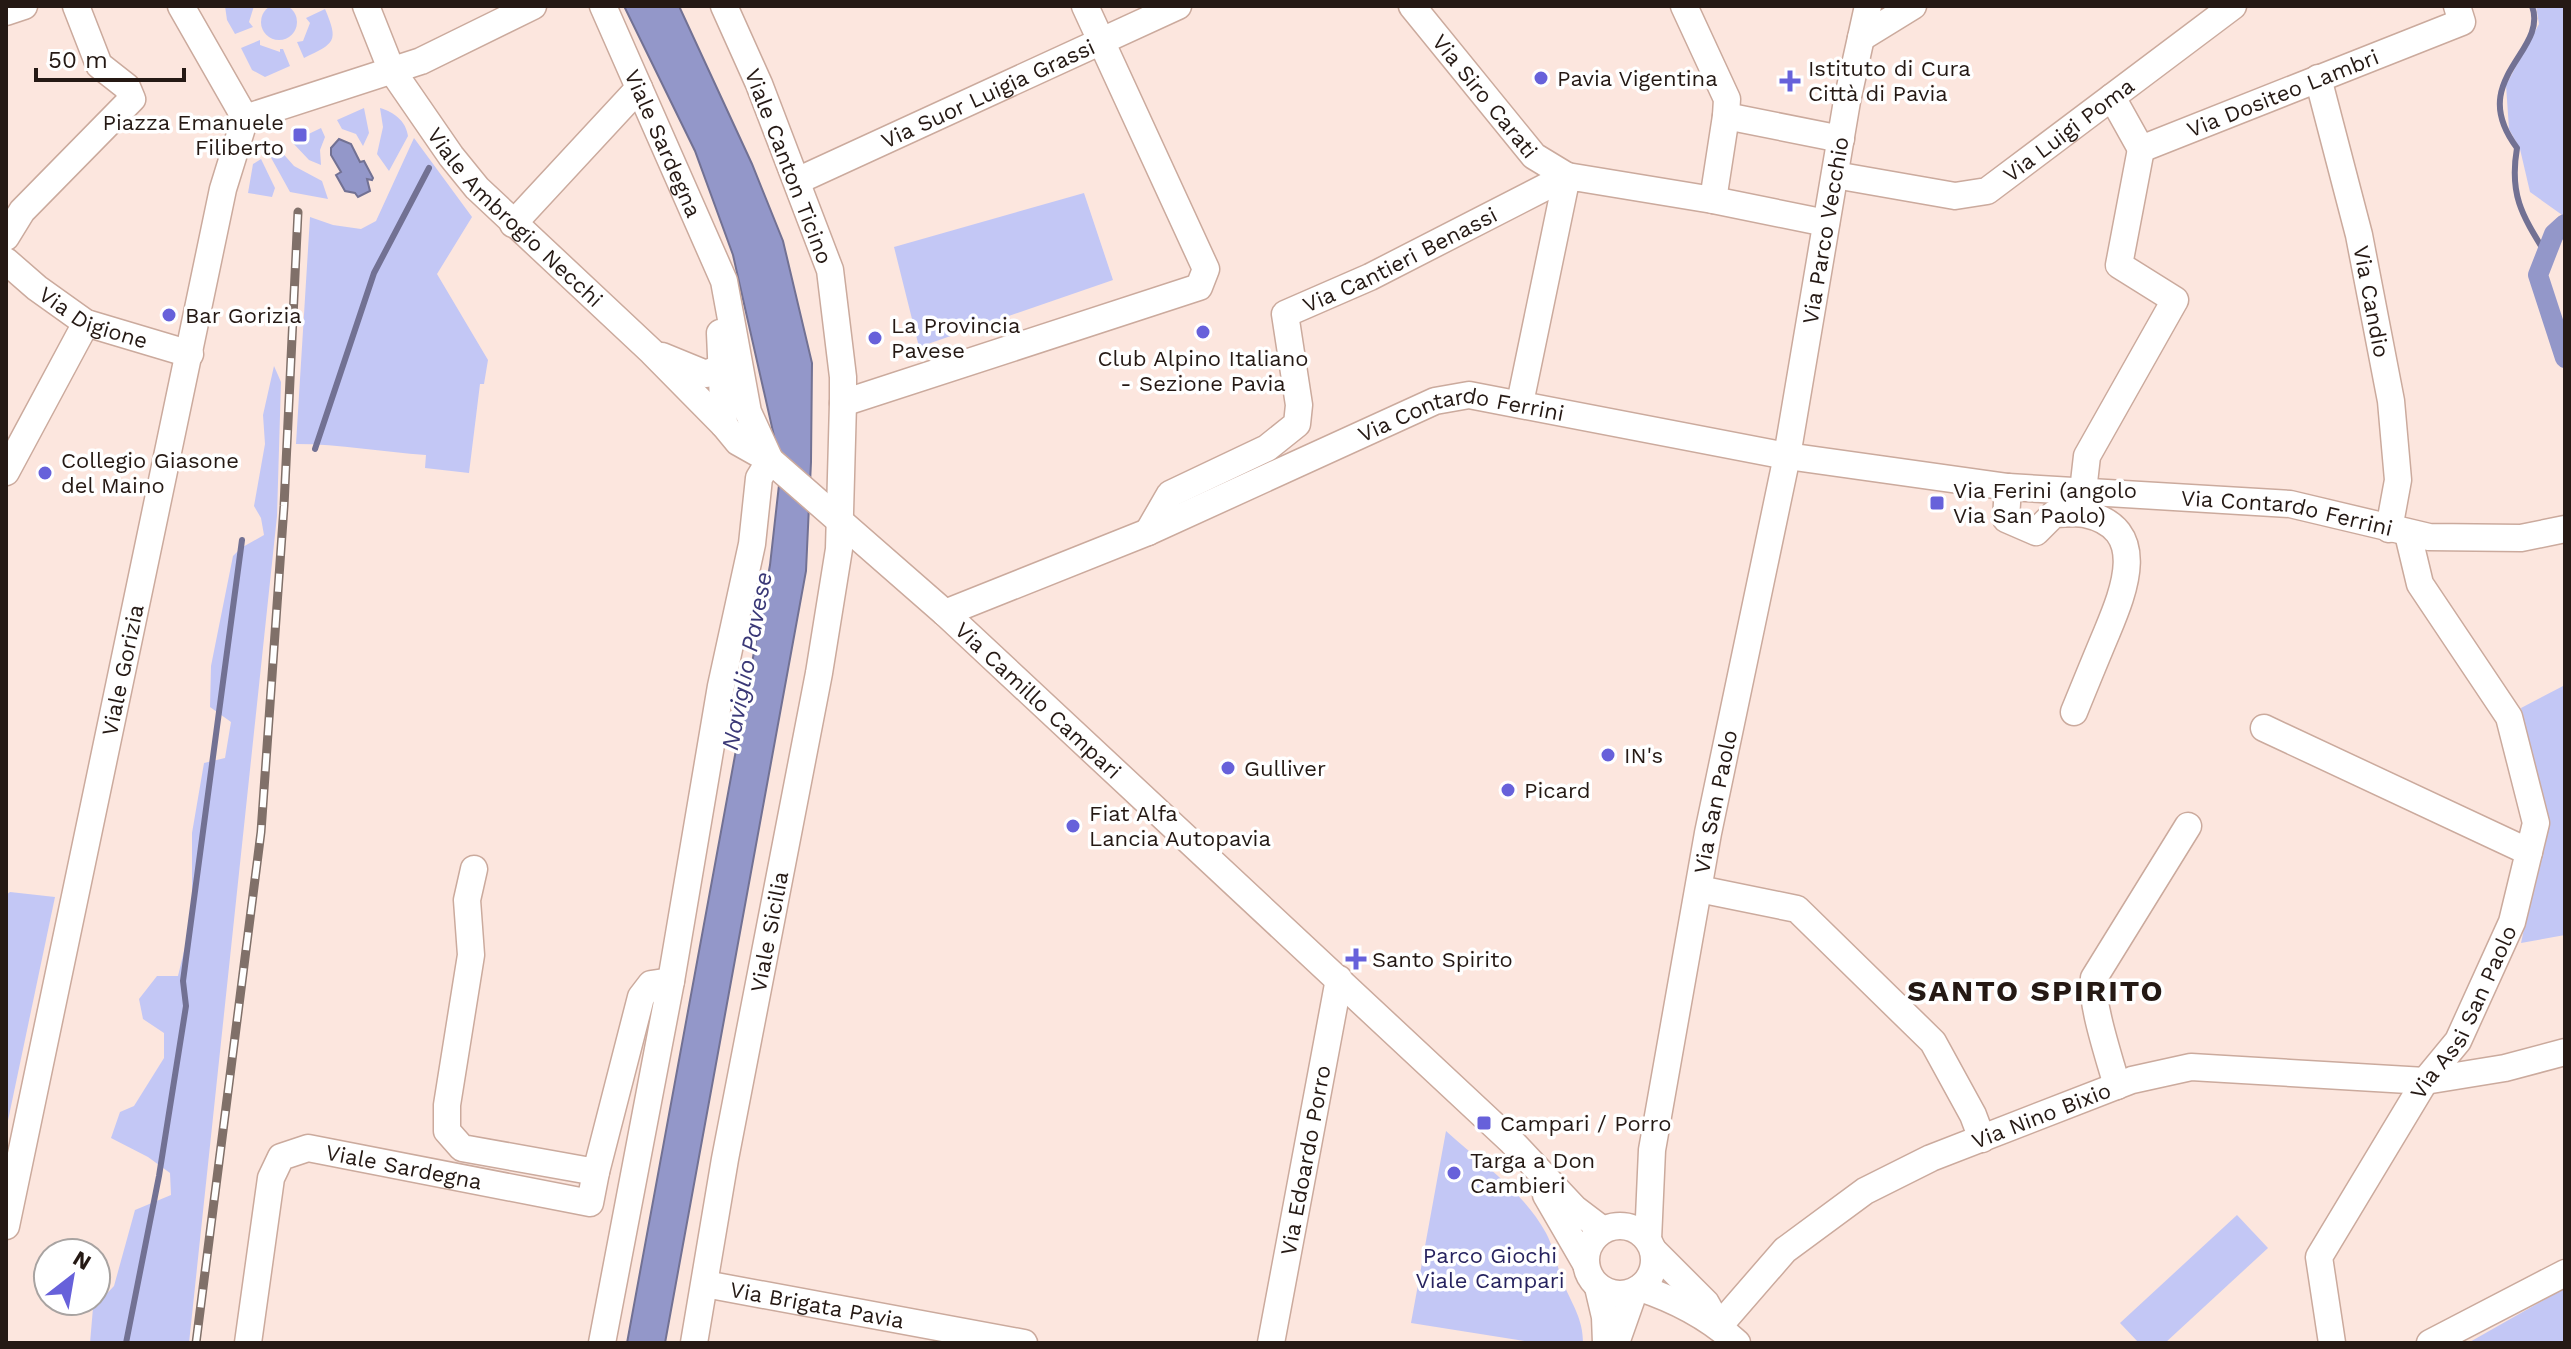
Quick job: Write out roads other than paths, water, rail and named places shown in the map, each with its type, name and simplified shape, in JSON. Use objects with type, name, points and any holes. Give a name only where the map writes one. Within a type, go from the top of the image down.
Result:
[{"type":"street","points":[[6,12],[24,6]]},
{"type":"street","points":[[6,237],[22,211],[132,99],[127,87],[99,65],[76,6]]},
{"type":"street","points":[[181,6],[245,118],[421,61],[533,6]]},
{"type":"street","points":[[204,6],[205,47]]},
{"type":"street","name":"Viale Ambrogio Necchi","points":[[366,6],[391,69],[477,188],[652,352],[724,425]]},
{"type":"street","name":"Viale Sardegna","points":[[603,6],[724,281],[748,412],[770,460]]},
{"type":"street","name":"Viale Canton Ticino","points":[[724,6],[759,84],[830,270],[843,377],[839,521]]},
{"type":"street","points":[[843,403],[1199,287],[1206,269],[1085,6]]},
{"type":"street","name":"Via Suor Luigia Grassi","points":[[797,181],[1178,6]]},
{"type":"street","name":"Via Siro Carati","points":[[1412,6],[1534,156],[1567,176]]},
{"type":"street","points":[[1684,6],[1727,99],[1713,200]]},
{"type":"street","name":"Via Parco Vecchio","points":[[1787,456],[1841,139],[1868,6]]},
{"type":"street","points":[[1861,38],[1913,6]]},
{"type":"street","name":"Via Luigi Poma","points":[[1835,175],[1955,196],[1987,191],[2233,6]]},
{"type":"street","name":"Via Dositeo Lambri","points":[[2141,149],[2462,22],[2457,6]]},
{"type":"street","name":"Via Candio","points":[[2318,78],[2359,235],[2391,401],[2398,480],[2398,531]]},
{"type":"street","points":[[513,224],[639,88]]},
{"type":"street","points":[[2083,491],[2087,456],[2175,300],[2119,265],[2141,149],[2112,97]]},
{"type":"street","points":[[1726,116],[1841,139]]},
{"type":"street","name":"Viale Gorizia","points":[[6,1226],[223,189],[245,118]]},
{"type":"street","points":[[1520,403],[1567,176],[1713,200],[1826,223]]},
{"type":"street","name":"Via Cantieri Benassi","points":[[1148,532],[1170,494],[1267,448],[1297,424],[1299,405],[1285,314],[1370,277],[1567,176]]},
{"type":"street","name":"Via Digione","points":[[6,261],[86,323],[190,354]]},
{"type":"street","name":"Viale Sardegna","points":[[724,281],[720,305],[724,425]]},
{"type":"street","points":[[6,472],[86,323]]},
{"type":"street","name":"Viale Ambrogio Necchi","points":[[652,352],[706,374],[722,367]]},
{"type":"street","name":"Via Contardo Ferrini","points":[[945,613],[1148,532],[1435,401],[1469,395],[1787,456],[2008,487],[2290,504],[2429,537],[2521,538],[2565,529]]},
{"type":"street","points":[[602,1343],[671,981],[721,686],[752,544],[759,478],[770,460],[738,442],[724,425]]},
{"type":"street","name":"Via San Paolo","points":[[1650,1245],[1652,1150],[1732,712],[1787,456]]},
{"type":"street","name":"Via Camillo Campari","points":[[770,460],[945,613],[1339,979],[1512,1142],[1574,1208],[1610,1228]]},
{"type":"street","points":[[2008,487],[2006,519],[2036,532],[2054,514],[2086,514],[2109,525],[2120,535],[2127,552],[2125,591],[2074,712]]},
{"type":"street","name":"Viale Sicilia","points":[[694,1343],[733,1114],[819,673],[839,549],[839,521]]},
{"type":"street","name":"Via Assi San Paolo","points":[[2398,531],[2420,584],[2509,717],[2536,823],[2512,922],[2458,1041],[2425,1081]]},
{"type":"street","points":[[2264,728],[2529,852]]},
{"type":"street","points":[[2117,1086],[2100,1018],[2094,978],[2188,826]]},
{"type":"street","name":"Viale Sardegna","points":[[474,869],[467,900],[471,955],[447,1105],[447,1131],[462,1148],[596,1172]]},
{"type":"street","points":[[1699,889],[1797,909],[1933,1042],[1973,1115],[1982,1139]]},
{"type":"street","name":"Via Edoardo Porro","points":[[1271,1343],[1339,979]]},
{"type":"street","name":"Viale Sardegna","points":[[248,1343],[271,1178],[281,1157],[308,1148],[590,1203],[641,997],[651,984],[671,981]]},
{"type":"street","name":"Via Assi San Paolo","points":[[2425,1081],[2505,1068],[2565,1052]]},
{"type":"street","name":"Via Nino Bixio","points":[[1728,1334],[1785,1250],[1865,1191],[1931,1158],[2132,1080],[2191,1067],[2425,1081]]},
{"type":"street","points":[[2332,1343],[2319,1257],[2425,1081]]},
{"type":"street","name":"Via Camillo Campari","points":[[1512,1142],[1563,1222],[1592,1275],[1605,1317],[1606,1343]]},
{"type":"street","name":"Via San Paolo","points":[[1610,1228],[1639,1187],[1652,1150]]},
{"type":"street","points":[[1630,1227],[1706,1303],[1728,1334],[1666,1297],[1637,1290],[1621,1295],[1609,1293],[1592,1275],[1587,1250],[1593,1239],[1610,1228],[1630,1227]]},
{"type":"street","points":[[1616,1343],[1637,1290],[1653,1271],[1650,1245]]},
{"type":"street","points":[[2430,1343],[2565,1273]]},
{"type":"street","name":"Via Brigata Pavia","points":[[705,1284],[988,1340],[1024,1343]]},
{"type":"waterway","points":[[2532,6],[2534,22],[2530,38],[2503,85],[2500,103],[2503,124],[2517,148],[2516,192],[2530,228],[2546,254]]},
{"type":"waterway","points":[[315,449],[374,273],[429,168]]},
{"type":"waterway","points":[[2565,224],[2554,234],[2538,275],[2565,358]]},
{"type":"waterway","points":[[126,1343],[159,1176],[186,1006],[183,981],[242,540]]},
{"type":"railway","points":[[196,1343],[261,832],[284,506],[298,212]]},
{"type":"place","name":"Pavia Vigentina","points":[[1541,78]]},
{"type":"place","name":"Istituto di Cura Città di Pavia","points":[[1790,81]]},
{"type":"place","name":"Piazza Emanuele Filiberto","points":[[300,135]]},
{"type":"place","name":"Bar Gorizia","points":[[169,315]]},
{"type":"place","name":"Club Alpino Italiano - Sezione Pavia","points":[[1203,332]]},
{"type":"place","name":"La Provincia Pavese","points":[[875,338]]},
{"type":"place","name":"Collegio Giasone del Maino","points":[[45,473]]},
{"type":"place","name":"Via Ferini (angolo Via San Paolo)","points":[[1937,503]]},
{"type":"place","name":"IN's","points":[[1608,755]]},
{"type":"place","name":"Gulliver","points":[[1228,768]]},
{"type":"place","name":"Picard","points":[[1508,790]]},
{"type":"place","name":"Fiat Alfa Lancia Autopavia","points":[[1073,826]]},
{"type":"place","name":"Santo Spirito","points":[[1356,959]]},
{"type":"place","name":"Campari / Porro","points":[[1484,1123]]},
{"type":"place","name":"Targa a Don Cambieri","points":[[1454,1173]]},
{"type":"district","name":"SANTO SPIRITO","points":[[2036,991]]},
{"type":"water label","name":"Naviglio Pavese","points":[[747,661]]},
{"type":"park label","name":"Parco Giochi Viale Campari","points":[[1490,1268]]}]
